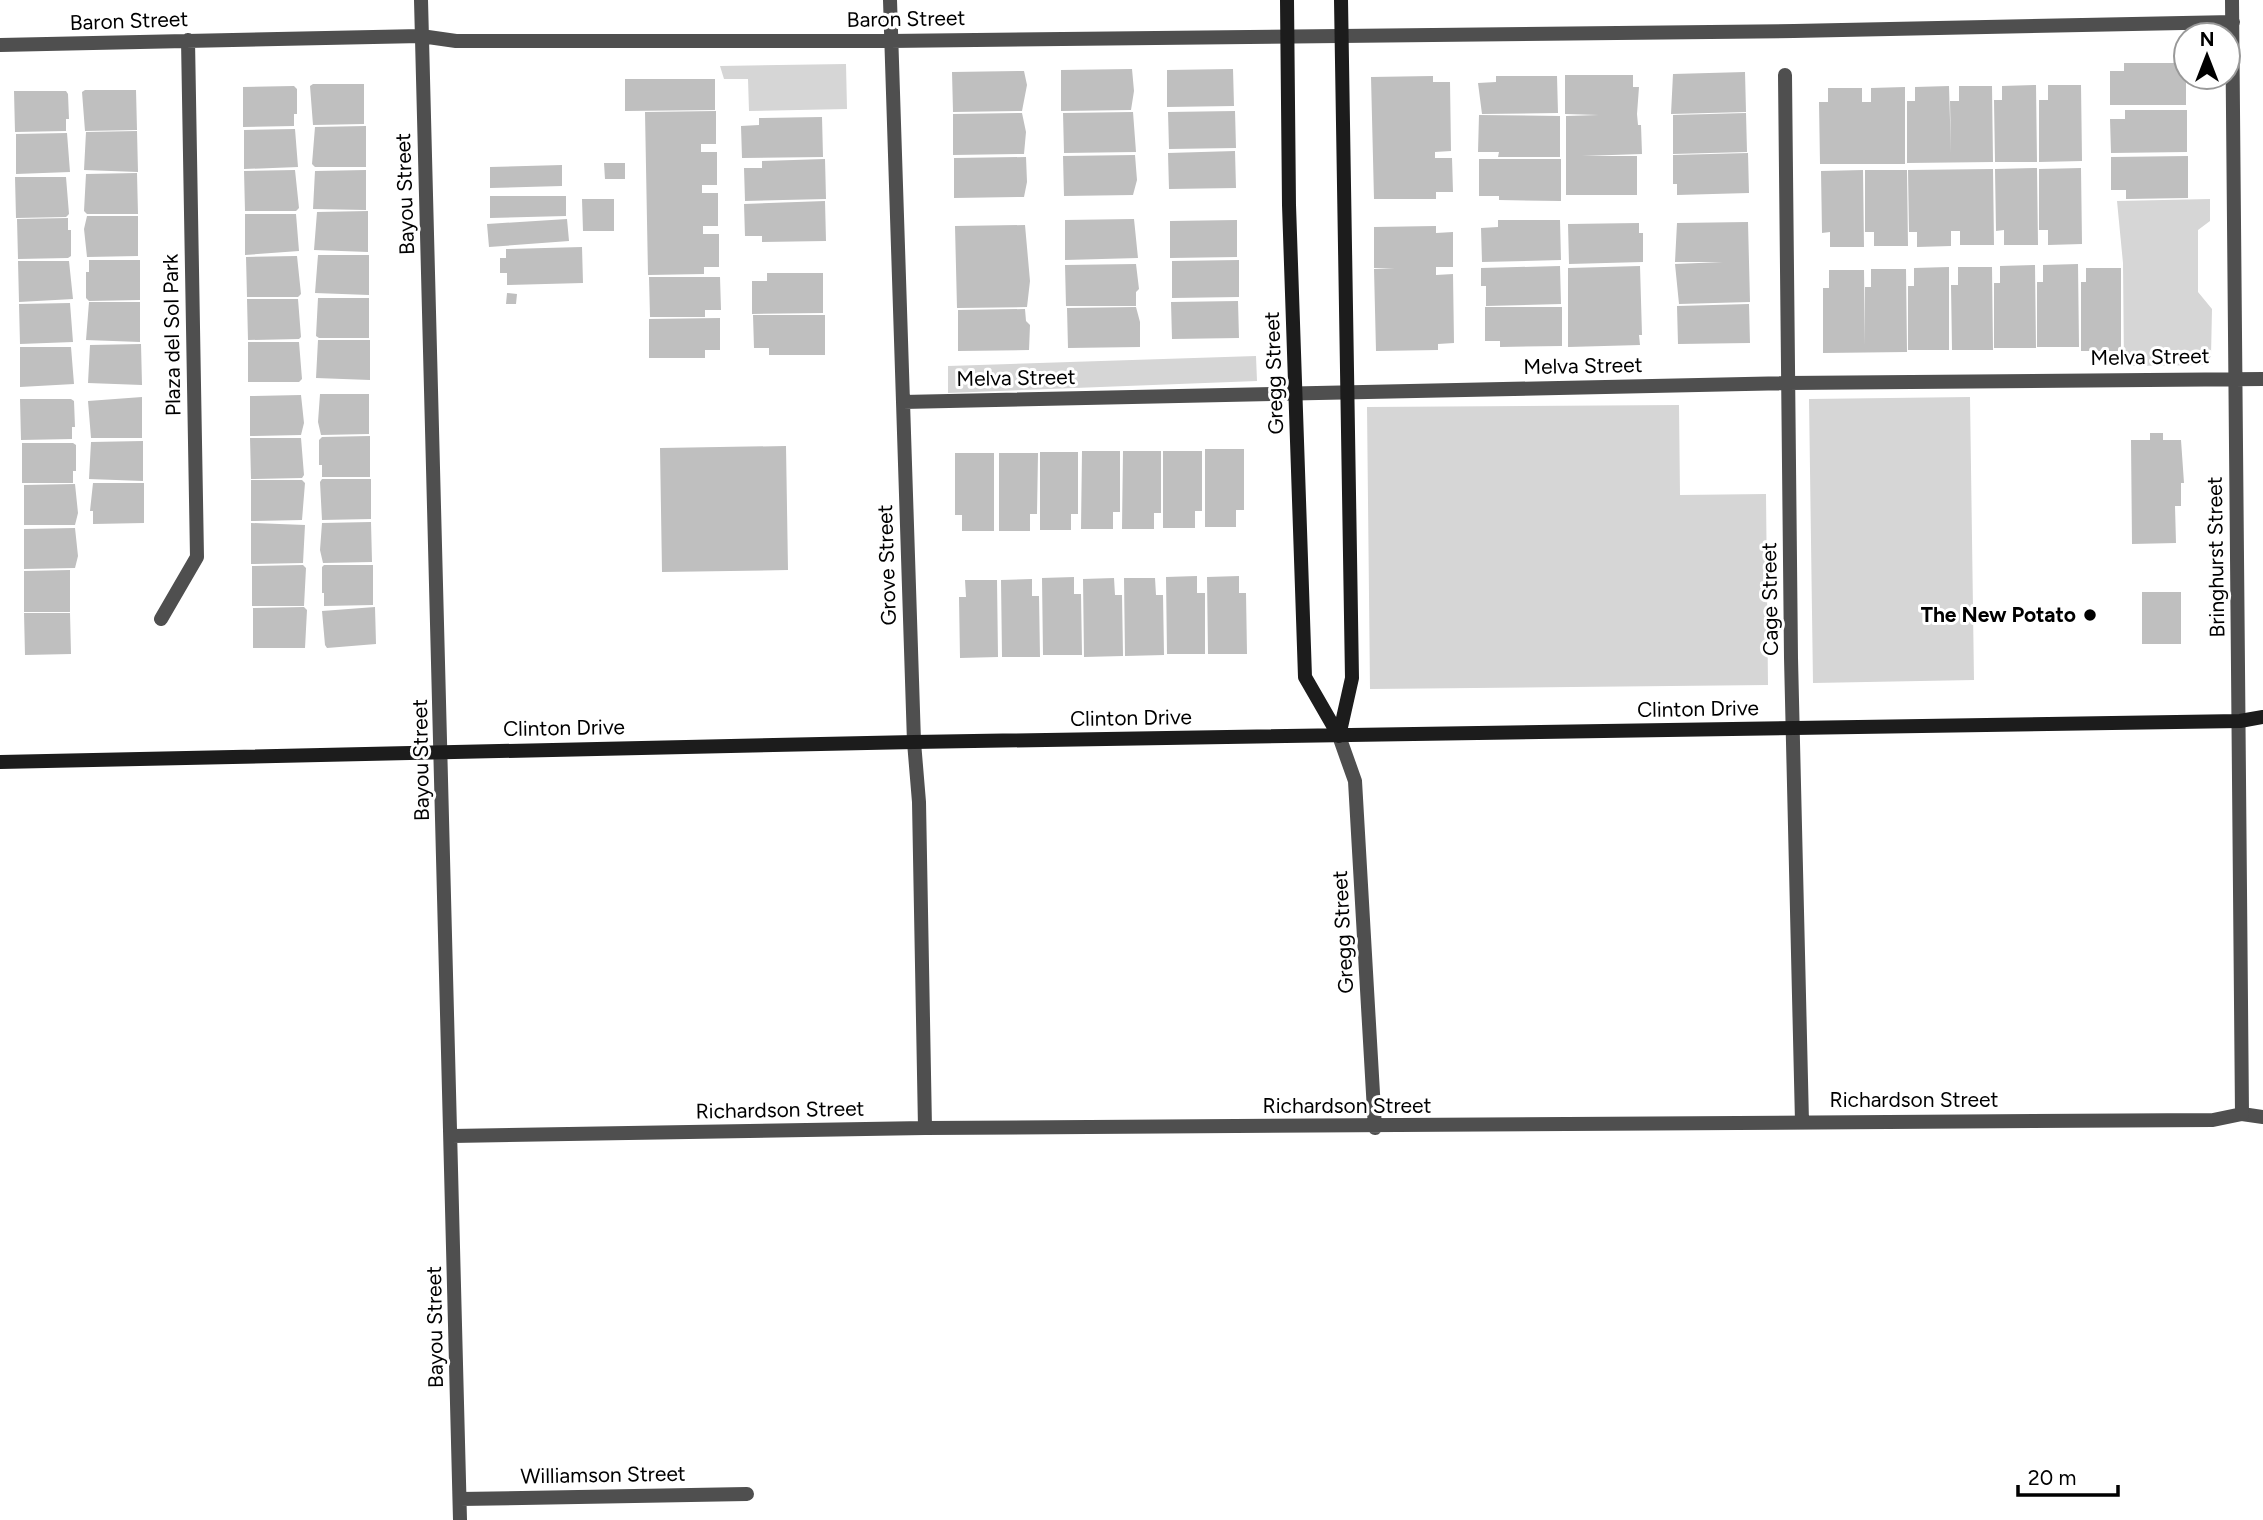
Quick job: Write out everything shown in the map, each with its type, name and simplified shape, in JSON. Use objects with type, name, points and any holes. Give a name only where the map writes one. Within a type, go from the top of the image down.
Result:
[{"type":"main road","name":"Gregg Street","points":[[1287,0],[1305,677],[1339,736]]},
{"type":"main road","points":[[1339,736],[1352,678],[1341,0]]},
{"type":"main road","name":"Clinton Drive","points":[[0,762],[914,742],[2240,721],[2263,718]]},
{"type":"street","name":"Bayou Street","points":[[421,0],[460,1520]]},
{"type":"street","name":"Grove Street","points":[[890,0],[914,742],[919,802],[925,1128]]},
{"type":"street","name":"Bringhurst Street","points":[[2232,0],[2233,21]]},
{"type":"street","name":"Baron Street","points":[[0,45],[421,36],[456,41],[890,41],[2172,23]]},
{"type":"street","name":"Plaza del Sol Park","points":[[161,620],[197,557],[188,40]]},
{"type":"street","name":"Cage Street","points":[[1785,75],[1802,1122]]},
{"type":"street","name":"Bringhurst Street","points":[[2233,91],[2242,1114]]},
{"type":"street","name":"Melva Street","points":[[903,402],[1788,383],[2235,377],[2263,379]]},
{"type":"street","name":"Gregg Street","points":[[1339,736],[1355,781],[1375,1128]]},
{"type":"street","name":"Richardson Street","points":[[452,1136],[925,1128],[1375,1128],[2213,1120],[2242,1114],[2263,1117]]},
{"type":"street","name":"Williamson Street","points":[[460,1499],[747,1493]]},
{"type":"shaded area","points":[[846,64],[847,109],[749,111],[748,79],[724,79],[720,66]]},
{"type":"shaded area","points":[[2210,199],[2210,221],[2198,230],[2198,292],[2212,309],[2211,356],[2205,365],[2124,366],[2123,263],[2117,201]]},
{"type":"shaded area","points":[[1256,356],[1257,381],[948,393],[948,366]]},
{"type":"shaded area","points":[[1970,397],[1974,680],[1813,683],[1809,399]]},
{"type":"shaded area","points":[[1679,405],[1680,495],[1766,494],[1768,685],[1370,689],[1367,407]]},
{"type":"building","points":[[2124,63],[2172,63],[2172,91],[2186,91],[2186,105],[2110,105],[2110,71],[2124,71]]},
{"type":"building","points":[[1132,69],[1134,91],[1131,110],[1061,111],[1061,70]]},
{"type":"building","points":[[1233,69],[1234,106],[1167,107],[1167,70]]},
{"type":"building","points":[[1024,71],[1027,85],[1022,111],[953,112],[952,72]]},
{"type":"building","points":[[1745,72],[1746,112],[1671,114],[1673,74]]},
{"type":"building","points":[[1565,75],[1633,75],[1633,87],[1639,87],[1637,114],[1638,125],[1641,125],[1642,154],[1582,156],[1637,156],[1637,195],[1566,195],[1566,116],[1599,115],[1565,114]]},
{"type":"building","points":[[1433,76],[1433,82],[1450,82],[1451,151],[1435,152],[1435,158],[1452,158],[1453,192],[1436,192],[1436,199],[1374,199],[1371,77]]},
{"type":"building","points":[[1496,76],[1557,76],[1558,113],[1482,114],[1478,83],[1496,82]]},
{"type":"building","points":[[625,79],[715,79],[715,110],[625,111]]},
{"type":"building","points":[[364,84],[364,124],[313,125],[310,86]]},
{"type":"building","points":[[2036,85],[2037,162],[1995,162],[1994,100],[2002,100],[2002,86]]},
{"type":"building","points":[[2048,85],[2081,85],[2082,161],[2039,162],[2039,100],[2048,100]]},
{"type":"building","points":[[294,86],[297,89],[297,114],[294,114],[294,126],[243,127],[243,87]]},
{"type":"building","points":[[1949,86],[1951,154],[1950,101],[1959,101],[1959,86],[1992,86],[1993,162],[1907,163],[1907,101],[1915,101],[1915,87]]},
{"type":"building","points":[[1905,87],[1905,164],[1820,164],[1819,102],[1828,102],[1828,88],[1862,88],[1862,102],[1871,102],[1871,88]]},
{"type":"building","points":[[136,90],[137,130],[85,131],[82,92]]},
{"type":"building","points":[[14,91],[66,91],[69,119],[66,119],[66,131],[15,132]]},
{"type":"building","points":[[2125,110],[2187,110],[2187,152],[2111,153],[2110,119],[2125,119]]},
{"type":"building","points":[[716,111],[716,144],[701,144],[701,152],[717,152],[717,185],[702,185],[702,193],[718,193],[718,226],[703,226],[703,234],[719,234],[719,267],[704,267],[704,274],[648,275],[645,112]]},
{"type":"building","points":[[1235,111],[1236,148],[1169,149],[1168,112]]},
{"type":"building","points":[[1133,112],[1136,152],[1064,153],[1063,113]]},
{"type":"building","points":[[1022,113],[1026,132],[1024,154],[953,155],[953,114]]},
{"type":"building","points":[[1746,113],[1747,152],[1673,154],[1673,115]]},
{"type":"building","points":[[1479,115],[1560,116],[1560,157],[1498,157],[1499,152],[1478,152]]},
{"type":"building","points":[[822,117],[823,157],[742,158],[741,126],[759,125],[759,118]]},
{"type":"building","points":[[366,126],[366,167],[315,167],[312,164],[315,127]]},
{"type":"building","points":[[295,129],[298,167],[244,169],[244,130]]},
{"type":"building","points":[[137,131],[138,172],[84,170],[86,132]]},
{"type":"building","points":[[67,133],[70,172],[16,174],[16,134]]},
{"type":"building","points":[[1235,151],[1236,188],[1169,189],[1168,153]]},
{"type":"building","points":[[1748,153],[1749,193],[1677,195],[1677,184],[1673,184],[1673,155]]},
{"type":"building","points":[[1135,155],[1137,180],[1133,195],[1064,196],[1063,156]]},
{"type":"building","points":[[2188,156],[2188,198],[2126,199],[2126,190],[2111,190],[2111,157]]},
{"type":"building","points":[[1026,157],[1027,182],[1024,197],[954,198],[954,158]]},
{"type":"building","points":[[825,159],[826,199],[745,201],[744,168],[762,168],[762,161]]},
{"type":"building","points":[[1479,159],[1561,159],[1561,201],[1499,200],[1499,196],[1479,196]]},
{"type":"building","points":[[604,163],[625,163],[625,179],[605,179]]},
{"type":"building","points":[[562,165],[562,186],[490,188],[490,167]]},
{"type":"building","points":[[2037,168],[2038,245],[2004,245],[2004,230],[1996,231],[1995,169]]},
{"type":"building","points":[[2081,168],[2082,244],[2048,245],[2048,230],[2039,230],[2039,169]]},
{"type":"building","points":[[1993,169],[1994,245],[1960,245],[1960,231],[1951,231],[1951,246],[1917,247],[1917,232],[1909,232],[1908,170]]},
{"type":"building","points":[[295,170],[299,208],[296,211],[245,211],[244,171]]},
{"type":"building","points":[[366,170],[366,210],[313,209],[315,171]]},
{"type":"building","points":[[1863,170],[1864,247],[1830,247],[1830,232],[1822,233],[1821,171]]},
{"type":"building","points":[[1865,170],[1907,170],[1908,246],[1874,246],[1874,232],[1865,232]]},
{"type":"building","points":[[137,173],[138,214],[87,214],[84,211],[86,174]]},
{"type":"building","points":[[15,177],[66,177],[69,214],[66,217],[16,218]]},
{"type":"building","points":[[490,196],[566,196],[566,216],[490,218]]},
{"type":"building","points":[[582,199],[614,199],[614,231],[583,231]]},
{"type":"building","points":[[825,201],[826,241],[762,242],[762,236],[745,236],[744,204]]},
{"type":"building","points":[[368,211],[368,252],[314,250],[317,212]]},
{"type":"building","points":[[245,214],[296,214],[299,251],[245,255]]},
{"type":"building","points":[[87,216],[138,216],[138,256],[87,257],[84,229]]},
{"type":"building","points":[[68,218],[71,256],[18,259],[17,219]]},
{"type":"building","points":[[567,219],[569,241],[489,247],[487,224]]},
{"type":"building","points":[[1134,219],[1138,258],[1065,260],[1065,220]]},
{"type":"building","points":[[1237,220],[1237,257],[1170,258],[1170,221]]},
{"type":"building","points":[[1498,220],[1560,220],[1561,260],[1482,262],[1481,228],[1498,227]]},
{"type":"building","points":[[1748,222],[1750,302],[1679,304],[1675,264],[1723,262],[1675,262],[1677,223]]},
{"type":"building","points":[[1639,223],[1639,233],[1643,233],[1643,262],[1569,264],[1568,224]]},
{"type":"building","points":[[1025,225],[1030,281],[1027,307],[957,308],[955,226]]},
{"type":"building","points":[[1436,226],[1436,233],[1453,232],[1453,267],[1436,267],[1436,275],[1453,274],[1454,343],[1438,344],[1438,350],[1376,351],[1374,269],[1395,269],[1374,268],[1374,227]]},
{"type":"building","points":[[582,247],[583,283],[507,285],[507,273],[500,273],[500,258],[506,258],[506,249]]},
{"type":"building","points":[[318,255],[369,255],[369,295],[315,293]]},
{"type":"building","points":[[297,256],[301,294],[298,297],[247,297],[246,257]]},
{"type":"building","points":[[89,260],[140,260],[140,300],[89,301],[86,298],[86,272],[89,272]]},
{"type":"building","points":[[1239,260],[1239,297],[1172,298],[1172,261]]},
{"type":"building","points":[[18,261],[69,261],[73,299],[19,302]]},
{"type":"building","points":[[1136,264],[1139,289],[1136,292],[1136,306],[1066,306],[1065,265]]},
{"type":"building","points":[[2078,264],[2079,347],[2037,347],[2037,282],[2043,282],[2043,265]]},
{"type":"building","points":[[2035,265],[2036,348],[1994,348],[1994,283],[2000,283],[2000,266]]},
{"type":"building","points":[[1560,266],[1561,304],[1486,306],[1486,286],[1481,286],[1481,268]]},
{"type":"building","points":[[1640,266],[1640,345],[1568,347],[1568,268]]},
{"type":"building","points":[[1949,267],[1949,350],[1908,350],[1908,286],[1914,286],[1914,268]]},
{"type":"building","points":[[1958,267],[1992,267],[1993,350],[1952,350],[1951,285],[1958,285]]},
{"type":"building","points":[[2086,268],[2121,268],[2121,351],[2081,351],[2081,282],[2086,282]]},
{"type":"building","points":[[1871,269],[1906,269],[1907,352],[1823,353],[1823,288],[1829,288],[1829,270],[1864,270],[1865,346],[1865,287],[1871,287]]},
{"type":"building","points":[[767,273],[823,273],[823,313],[752,314],[752,281],[767,281]]},
{"type":"building","points":[[649,277],[720,277],[721,310],[705,310],[705,317],[650,317]]},
{"type":"building","points":[[507,293],[517,294],[516,304],[506,304]]},
{"type":"building","points":[[318,298],[369,298],[369,338],[316,336]]},
{"type":"building","points":[[247,299],[298,299],[301,337],[248,340]]},
{"type":"building","points":[[1238,301],[1239,338],[1172,339],[1171,302]]},
{"type":"building","points":[[89,302],[140,302],[140,342],[86,340]]},
{"type":"building","points":[[70,303],[73,342],[20,344],[19,304]]},
{"type":"building","points":[[1749,304],[1750,343],[1678,344],[1677,306]]},
{"type":"building","points":[[1136,307],[1140,322],[1140,347],[1068,348],[1067,308]]},
{"type":"building","points":[[1485,307],[1562,307],[1562,346],[1500,347],[1500,341],[1485,341]]},
{"type":"building","points":[[1025,309],[1026,321],[1030,325],[1029,350],[958,351],[958,310]]},
{"type":"building","points":[[753,315],[825,315],[825,355],[769,355],[769,348],[754,348]]},
{"type":"building","points":[[720,318],[720,350],[705,350],[705,358],[649,358],[649,319]]},
{"type":"building","points":[[318,340],[370,340],[370,380],[316,378]]},
{"type":"building","points":[[248,342],[299,342],[302,379],[299,382],[248,382]]},
{"type":"building","points":[[141,344],[142,385],[88,383],[90,345]]},
{"type":"building","points":[[20,347],[71,347],[74,384],[20,387]]},
{"type":"building","points":[[320,394],[369,394],[369,434],[321,435],[318,422]]},
{"type":"building","points":[[301,395],[304,423],[301,435],[250,436],[250,396]]},
{"type":"building","points":[[142,397],[142,438],[91,438],[88,401]]},
{"type":"building","points":[[20,399],[74,401],[75,427],[72,427],[72,439],[21,440]]},
{"type":"building","points":[[2150,433],[2163,433],[2163,440],[2181,440],[2184,483],[2181,483],[2181,506],[2175,506],[2176,543],[2132,544],[2131,440],[2150,440]]},
{"type":"building","points":[[370,436],[370,477],[322,477],[319,440],[322,437]]},
{"type":"building","points":[[250,438],[301,438],[302,478],[251,479]]},
{"type":"building","points":[[143,441],[143,481],[89,479],[91,442]]},
{"type":"building","points":[[22,443],[76,445],[73,483],[22,483]]},
{"type":"building","points":[[786,446],[788,570],[662,572],[660,448]]},
{"type":"building","points":[[1205,449],[1244,449],[1244,510],[1236,510],[1236,527],[1205,527]]},
{"type":"building","points":[[1082,451],[1120,451],[1120,512],[1113,512],[1113,529],[1081,529]]},
{"type":"building","points":[[1123,451],[1161,451],[1161,513],[1154,513],[1154,529],[1122,529]]},
{"type":"building","points":[[1163,451],[1202,451],[1202,511],[1195,511],[1195,528],[1163,528]]},
{"type":"building","points":[[1040,452],[1078,452],[1078,514],[1071,514],[1071,530],[1040,530]]},
{"type":"building","points":[[955,453],[994,453],[994,531],[962,531],[962,515],[955,515]]},
{"type":"building","points":[[999,453],[1038,453],[1037,514],[1030,514],[1030,531],[999,531]]},
{"type":"building","points":[[322,479],[371,479],[371,519],[322,520]]},
{"type":"building","points":[[251,480],[302,480],[305,483],[302,520],[251,521]]},
{"type":"building","points":[[93,483],[144,483],[144,523],[93,524],[93,511],[90,511]]},
{"type":"building","points":[[75,484],[78,513],[75,525],[24,525],[24,485]]},
{"type":"building","points":[[371,522],[372,562],[323,563],[320,550],[322,523]]},
{"type":"building","points":[[251,523],[305,525],[303,563],[251,564]]},
{"type":"building","points":[[75,528],[78,556],[75,568],[24,569],[24,529]]},
{"type":"building","points":[[303,565],[306,568],[304,606],[252,606],[252,566]]},
{"type":"building","points":[[324,565],[373,565],[373,605],[324,606]]},
{"type":"building","points":[[70,570],[70,612],[24,612],[24,571]]},
{"type":"building","points":[[1197,576],[1197,593],[1205,593],[1205,654],[1167,654],[1166,577]]},
{"type":"building","points":[[1239,576],[1239,593],[1246,593],[1247,654],[1208,654],[1207,577]]},
{"type":"building","points":[[1074,577],[1074,594],[1081,594],[1082,655],[1043,655],[1042,578]]},
{"type":"building","points":[[1114,578],[1115,595],[1122,595],[1123,656],[1084,657],[1083,579]]},
{"type":"building","points":[[1124,578],[1155,578],[1156,595],[1163,595],[1164,655],[1125,656]]},
{"type":"building","points":[[1032,579],[1032,596],[1039,596],[1040,657],[1002,657],[1001,580]]},
{"type":"building","points":[[965,580],[997,580],[998,657],[960,658],[959,597],[966,597]]},
{"type":"building","points":[[2142,592],[2181,592],[2181,644],[2142,644]]},
{"type":"building","points":[[304,607],[307,610],[305,648],[253,648],[253,608]]},
{"type":"building","points":[[375,607],[376,644],[327,648],[322,611]]},
{"type":"building","points":[[24,613],[70,613],[71,654],[25,655]]},
{"type":"place","name":"The New Potato","points":[[2090,615]]}]
